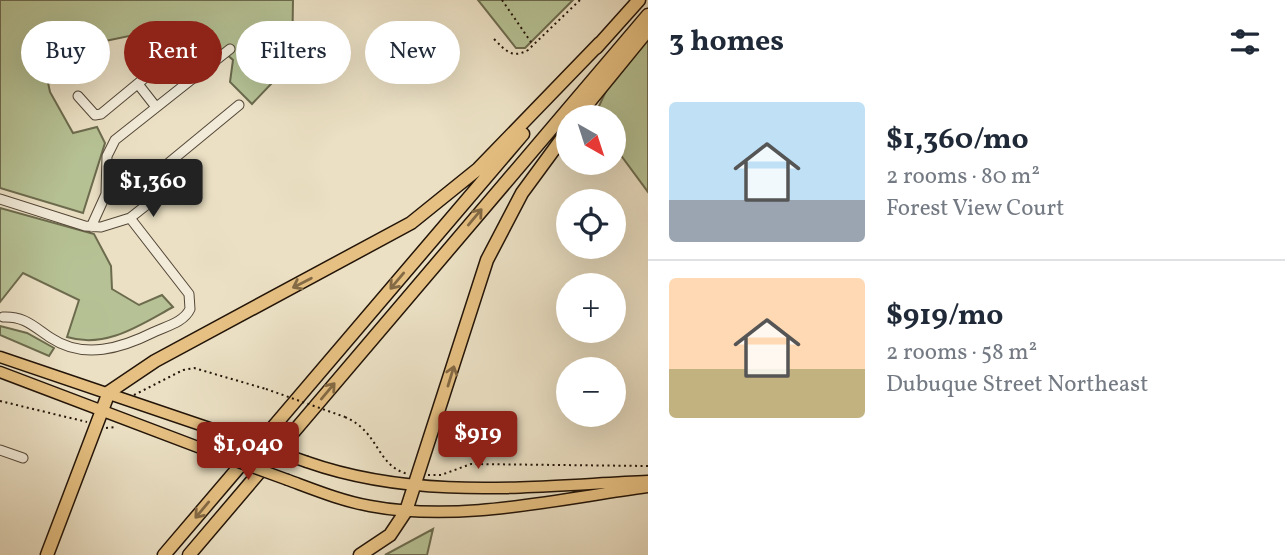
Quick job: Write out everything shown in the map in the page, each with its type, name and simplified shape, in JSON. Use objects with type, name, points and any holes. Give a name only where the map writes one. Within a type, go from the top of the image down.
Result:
[{"type":"highway","points":[[164,555],[639,0]]},
{"type":"highway","points":[[189,555],[648,15]]},
{"type":"highway","points":[[588,105],[648,30]]},
{"type":"highway","points":[[47,555],[109,393],[155,362],[378,243],[421,216],[478,169],[600,43]]},
{"type":"highway","points":[[360,555],[390,535],[406,511],[416,487],[487,260],[522,192],[556,146]]},
{"type":"main road","points":[[0,357],[366,480],[416,487],[648,481]]},
{"type":"main road","points":[[0,372],[350,502],[406,511],[494,507],[648,487]]},
{"type":"street","points":[[91,227],[106,194],[109,149],[115,140],[230,49]]},
{"type":"street","points":[[78,96],[95,115],[101,114],[138,85],[156,107]]},
{"type":"street","points":[[0,199],[91,227],[112,225],[130,218],[158,196],[153,184],[165,166],[239,105]]},
{"type":"street","points":[[3,317],[27,321],[64,345],[99,350],[131,344],[184,318],[190,309],[189,294],[130,218]]},
{"type":"street","points":[[0,450],[23,458]]},
{"type":"path","points":[[502,0],[533,45]]},
{"type":"path","points":[[495,39],[510,54],[518,55],[533,45],[580,0]]},
{"type":"path","points":[[130,400],[135,393],[183,370],[194,368],[266,389],[345,417],[370,433],[392,468],[405,473],[442,475],[471,464],[648,466]]},
{"type":"path","points":[[0,401],[96,426],[116,428],[123,419]]},
{"type":"green space","points":[[0,0],[293,0],[293,21],[236,21],[236,84],[271,84],[252,104],[230,82],[233,60],[222,50],[222,21],[124,21],[124,37],[110,40],[110,21],[21,21],[21,84],[48,84],[73,133],[97,127],[105,143],[83,213],[0,188]]},
{"type":"green space","points":[[478,0],[573,0],[525,48],[516,48]]},
{"type":"green space","points":[[648,31],[648,192],[626,162],[626,105],[600,105],[617,67]]},
{"type":"green space","points":[[0,208],[94,234],[111,266],[112,289],[139,305],[162,295],[173,307],[109,338],[81,340],[67,337],[79,300],[23,273],[0,302]]},
{"type":"green space","points":[[0,326],[27,333],[54,348],[49,356],[0,335]]},
{"type":"green space","points":[[433,529],[427,555],[385,555]]}]
